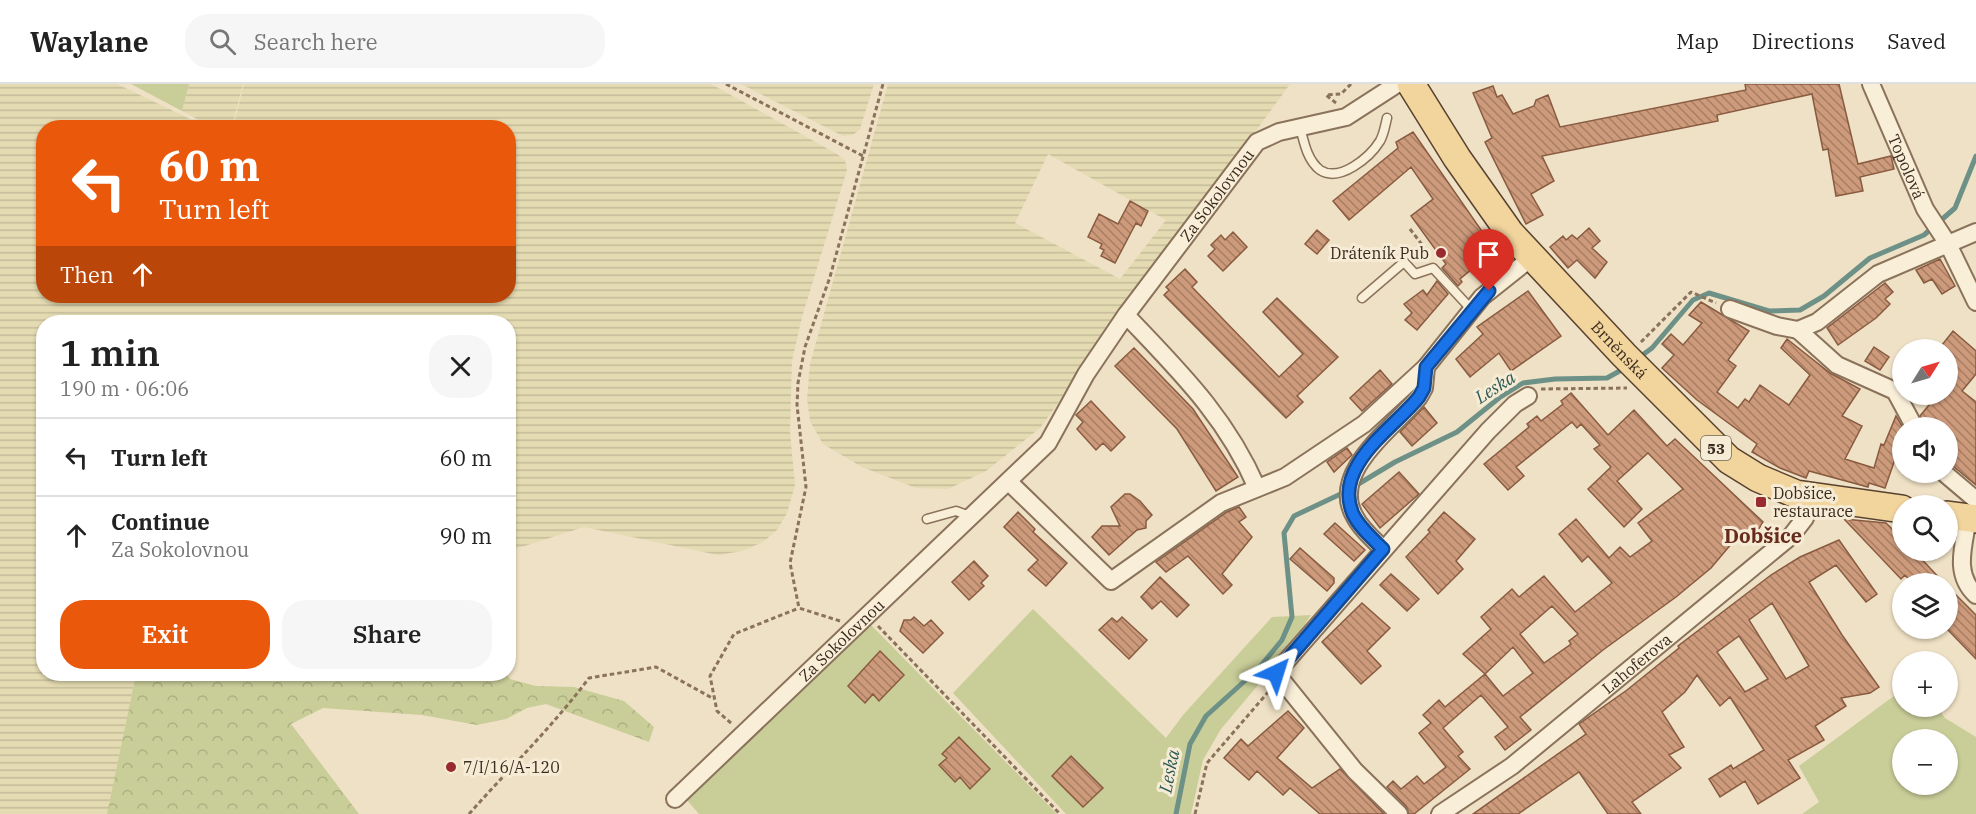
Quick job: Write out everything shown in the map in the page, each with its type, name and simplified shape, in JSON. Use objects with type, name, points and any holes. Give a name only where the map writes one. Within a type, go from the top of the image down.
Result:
[{"type":"main road","name":"Brněnská","points":[[1411,84],[1477,188],[1531,258],[1633,364],[1738,466],[1778,487],[1813,496],[1892,508]]},
{"type":"street","name":"Za Sokolovnou","points":[[675,799],[1048,443],[1086,374],[1126,315],[1253,146],[1272,134],[1346,117],[1397,84]]},
{"type":"street","name":"Topolová","points":[[1871,84],[1925,209],[1948,244],[1976,302]]},
{"type":"street","points":[[1798,330],[1817,322],[1878,274],[1976,232]]},
{"type":"street","points":[[1009,482],[1111,581],[1221,503],[1294,472],[1364,424],[1426,367],[1471,309],[1489,291],[1531,258]]},
{"type":"street","points":[[1730,309],[1777,326],[1798,330],[1837,365],[1895,391],[1909,417]]},
{"type":"street","points":[[1126,315],[1207,401],[1234,441],[1257,488]]},
{"type":"street","points":[[1383,549],[1356,520],[1350,491],[1362,458],[1419,397],[1424,388],[1426,367]]},
{"type":"street","points":[[1399,814],[1355,771],[1276,673],[1488,431],[1515,404],[1528,396]]},
{"type":"street","points":[[1950,483],[1967,513],[1961,571],[1966,584],[1976,595]]},
{"type":"street","name":"Lahoferova","points":[[1440,814],[1512,766],[1791,536],[1804,518],[1813,496]]},
{"type":"lane","points":[[1300,127],[1307,152],[1317,167],[1323,171],[1338,172],[1357,163],[1375,147],[1383,133],[1387,118]]},
{"type":"lane","points":[[1362,298],[1404,262],[1414,274],[1433,268],[1471,309]]},
{"type":"lane","points":[[927,519],[956,512],[970,516]]},
{"type":"path","points":[[726,84],[863,156]]},
{"type":"path","points":[[799,608],[790,563],[806,487],[797,405],[798,383],[805,347],[830,277],[883,84]]},
{"type":"path","points":[[1346,117],[1326,95],[1341,93],[1351,84]]},
{"type":"path","points":[[1410,229],[1433,259],[1433,268]]},
{"type":"path","points":[[1528,396],[1551,387],[1641,388],[1633,364],[1634,344],[1644,341],[1691,292],[1714,302]]},
{"type":"path","points":[[744,734],[717,711],[710,676],[734,634],[799,608],[838,619],[854,629]]},
{"type":"path","points":[[868,616],[1060,814]]},
{"type":"path","points":[[469,814],[514,763],[559,718],[589,678],[656,667],[714,699]]},
{"type":"path","points":[[1195,814],[1207,763],[1281,678]]},
{"type":"shaded area","points":[[0,84],[117,84],[192,120],[36,120],[36,303],[516,303],[516,120],[235,120],[244,84],[711,84],[845,160],[847,170],[802,317],[792,361],[790,432],[795,485],[787,513],[777,530],[763,542],[742,551],[718,555],[584,527],[516,549],[516,315],[36,315],[36,681],[135,681],[107,814],[0,814]]},
{"type":"shaded area","points":[[189,84],[243,84],[234,120],[199,120],[182,111]]},
{"type":"shaded area","points":[[741,84],[874,84],[860,129],[853,135],[843,136]]},
{"type":"shaded area","points":[[888,84],[1290,84],[1040,428],[986,471],[948,489],[916,488],[862,467],[823,444],[810,421],[807,399],[810,364]],"holes":[[[1048,154],[1166,220],[1120,279],[1015,223]]]},
{"type":"green space","points":[[131,84],[189,84],[182,111]]},
{"type":"green space","points":[[1033,609],[1166,738],[1183,715],[1272,617],[1311,615],[1290,647],[1221,729],[1203,760],[1191,814],[1066,814],[953,693]]},
{"type":"green space","points":[[870,624],[1057,814],[699,814],[686,799]]},
{"type":"green space","points":[[135,681],[516,681],[536,686],[574,687],[624,701],[654,727],[649,742],[546,704],[527,708],[506,719],[477,725],[422,715],[323,708],[291,724],[359,814],[107,814]]},
{"type":"green space","points":[[1892,697],[1892,717],[1944,717],[1976,737],[1976,814],[1802,814],[1819,802],[1799,766]]},
{"type":"building","points":[[1745,84],[1839,84],[1858,164],[1891,156],[1894,169],[1860,177],[1863,191],[1836,196],[1828,149],[1823,150],[1812,94],[1717,115],[1718,121],[1542,156],[1554,181],[1531,194],[1543,215],[1526,224],[1485,142],[1492,138],[1473,93],[1493,86],[1497,97],[1502,95],[1513,114],[1534,106],[1536,100],[1548,95],[1560,127],[1746,90]]},
{"type":"building","points":[[1413,132],[1495,250],[1460,279],[1462,282],[1458,286],[1442,268],[1446,264],[1411,216],[1433,199],[1411,167],[1349,220],[1333,201],[1398,148],[1396,142]]},
{"type":"building","points":[[1130,201],[1148,211],[1141,226],[1136,223],[1115,263],[1101,256],[1104,250],[1100,248],[1102,244],[1088,237],[1099,214],[1118,224]]},
{"type":"building","points":[[1589,228],[1600,241],[1592,248],[1607,262],[1595,278],[1577,260],[1568,268],[1550,247],[1563,236],[1566,240],[1572,235],[1577,239]]},
{"type":"building","points":[[1317,230],[1329,240],[1317,254],[1305,244]]},
{"type":"building","points":[[1233,232],[1247,247],[1223,271],[1208,256],[1215,249],[1211,245],[1221,235],[1225,240]]},
{"type":"building","points":[[1940,259],[1955,286],[1942,294],[1932,279],[1924,283],[1916,270]]},
{"type":"building","points":[[1185,269],[1197,282],[1192,287],[1279,377],[1303,354],[1263,312],[1277,298],[1338,357],[1297,396],[1303,402],[1286,418],[1164,295],[1169,290],[1166,287]]},
{"type":"building","points":[[1437,281],[1448,294],[1417,330],[1405,320],[1412,313],[1404,304],[1423,290],[1427,295]]},
{"type":"building","points":[[1885,283],[1893,292],[1885,299],[1890,304],[1876,318],[1838,345],[1827,328]]},
{"type":"building","points":[[1528,291],[1561,336],[1511,371],[1499,353],[1470,377],[1456,359],[1483,334],[1477,327]]},
{"type":"building","points":[[1701,302],[1749,331],[1728,360],[1736,366],[1717,392],[1738,408],[1745,399],[1749,402],[1760,385],[1789,405],[1810,375],[1781,348],[1787,339],[1830,373],[1860,389],[1842,416],[1862,426],[1845,459],[1874,468],[1881,444],[1884,445],[1892,426],[1892,468],[1885,488],[1869,483],[1868,487],[1809,471],[1806,478],[1780,468],[1752,452],[1757,444],[1697,400],[1662,368],[1674,355],[1662,344],[1671,334],[1683,345],[1702,323],[1689,315]]},
{"type":"building","points":[[1953,331],[1976,351],[1976,374],[1962,391],[1976,402],[1976,485],[1958,470],[1958,417],[1920,416],[1929,405],[1958,405],[1958,339],[1947,339]]},
{"type":"building","points":[[1874,347],[1889,357],[1880,370],[1865,361]]},
{"type":"building","points":[[1134,348],[1193,409],[1238,477],[1216,491],[1177,429],[1115,366]]},
{"type":"building","points":[[1380,370],[1392,384],[1362,411],[1350,398]]},
{"type":"building","points":[[1571,393],[1608,435],[1634,410],[1667,446],[1675,439],[1763,522],[1754,537],[1743,530],[1711,568],[1520,717],[1531,730],[1505,750],[1495,737],[1508,727],[1481,695],[1443,728],[1463,752],[1458,756],[1470,769],[1414,814],[1409,814],[1406,806],[1387,787],[1393,781],[1401,789],[1417,776],[1424,784],[1446,767],[1419,733],[1431,723],[1423,715],[1439,700],[1445,707],[1485,674],[1463,654],[1491,629],[1481,617],[1512,589],[1519,597],[1544,576],[1575,612],[1612,583],[1588,556],[1582,562],[1559,534],[1576,519],[1609,558],[1620,547],[1630,557],[1652,541],[1638,523],[1683,489],[1648,453],[1617,481],[1642,509],[1624,527],[1588,489],[1611,467],[1594,449],[1600,445],[1581,424],[1577,428],[1572,422],[1516,467],[1524,476],[1508,490],[1484,464],[1529,427],[1527,424],[1537,416],[1541,421],[1563,404],[1561,401]],"holes":[[[1552,606],[1578,634],[1569,641],[1571,644],[1544,663],[1520,634]],[[1513,647],[1533,673],[1503,696],[1485,674]]]},
{"type":"building","points":[[1091,401],[1125,437],[1111,451],[1103,443],[1096,450],[1077,429],[1083,422],[1076,415]]},
{"type":"building","points":[[1424,407],[1437,423],[1412,446],[1400,432]]},
{"type":"building","points":[[1347,448],[1352,455],[1334,472],[1327,462]]},
{"type":"building","points":[[1399,472],[1419,494],[1380,528],[1362,504]]},
{"type":"building","points":[[1125,494],[1130,494],[1140,501],[1152,515],[1146,521],[1146,528],[1137,530],[1109,555],[1092,537],[1102,526],[1120,526],[1111,507]]},
{"type":"building","points":[[1239,507],[1246,517],[1239,522],[1252,537],[1222,574],[1232,585],[1223,594],[1188,556],[1166,572],[1156,562],[1227,512]]},
{"type":"building","points":[[1018,512],[1035,529],[1033,532],[1067,563],[1046,586],[1028,570],[1038,560],[1004,527]]},
{"type":"building","points":[[1444,512],[1475,539],[1456,561],[1463,569],[1438,594],[1406,557],[1430,532],[1428,530]]},
{"type":"building","points":[[1844,519],[1886,523],[1892,529],[1892,561],[1923,561],[1935,573],[1895,573]]},
{"type":"building","points":[[1335,523],[1365,550],[1354,561],[1324,534]]},
{"type":"building","points":[[1839,540],[1877,594],[1866,602],[1836,565],[1809,582],[1842,635],[1879,687],[1870,693],[1841,698],[1846,706],[1815,726],[1824,740],[1788,760],[1800,778],[1758,804],[1745,781],[1720,797],[1709,779],[1731,765],[1733,769],[1764,750],[1730,697],[1720,706],[1697,675],[1685,692],[1662,712],[1684,747],[1669,755],[1681,768],[1632,802],[1641,814],[1608,814],[1579,772],[1518,814],[1473,814],[1586,734],[1579,724],[1627,690],[1679,648],[1678,646],[1771,575],[1800,557]],"holes":[[[1772,603],[1809,666],[1786,679],[1749,620]],[[1739,636],[1768,679],[1745,692],[1717,652]]]},
{"type":"building","points":[[1300,548],[1334,578],[1334,583],[1327,591],[1290,559]]},
{"type":"building","points":[[974,561],[988,576],[981,583],[984,586],[969,600],[952,582]]},
{"type":"building","points":[[1391,574],[1419,599],[1407,611],[1380,585]]},
{"type":"building","points":[[1160,577],[1189,605],[1177,617],[1161,601],[1152,609],[1141,597]]},
{"type":"building","points":[[1958,597],[1976,615],[1976,659],[1957,639]]},
{"type":"building","points":[[1362,603],[1390,628],[1367,651],[1381,666],[1361,684],[1322,642]]},
{"type":"building","points":[[914,617],[924,626],[931,620],[943,633],[923,653],[900,631],[904,620],[911,620]]},
{"type":"building","points":[[1122,617],[1147,640],[1129,659],[1099,630],[1112,618],[1117,622]]},
{"type":"building","points":[[880,651],[904,675],[879,701],[873,694],[865,703],[848,686]]},
{"type":"building","points":[[1288,711],[1304,728],[1277,758],[1312,788],[1340,769],[1384,814],[1320,814],[1290,788],[1283,795],[1257,771],[1249,780],[1224,758],[1241,739],[1248,746]]},
{"type":"building","points":[[959,737],[990,769],[970,789],[960,777],[955,782],[939,765],[947,758],[942,754]]},
{"type":"building","points":[[1071,756],[1103,788],[1083,807],[1052,776]]},
{"type":"waterway","name":"Leska","points":[[1637,359],[1652,348],[1693,300],[1709,293],[1769,311],[1800,310],[1824,296],[1870,258],[1924,235],[1955,208],[1976,156]]},
{"type":"waterway","name":"Leska","points":[[1355,486],[1395,462],[1457,432],[1499,398],[1523,383],[1555,379],[1607,378],[1625,368]]},
{"type":"waterway","name":"Leska","points":[[1176,814],[1190,744],[1206,716],[1259,668],[1282,640],[1292,617],[1284,533],[1294,516],[1347,491]]},
{"type":"place","name":"Dráteník Pub","points":[[1441,253]]},
{"type":"place","name":"Dobšice, restaurace","points":[[1761,502]]},
{"type":"place","name":"7/I/16/A-120","points":[[451,767]]},
{"type":"district","name":"Dobšice","points":[[1763,535]]},
{"type":"route","points":[[1276,673],[1383,549],[1353,515],[1350,498],[1354,472],[1362,458],[1422,393],[1426,367],[1471,309],[1489,291]]}]
